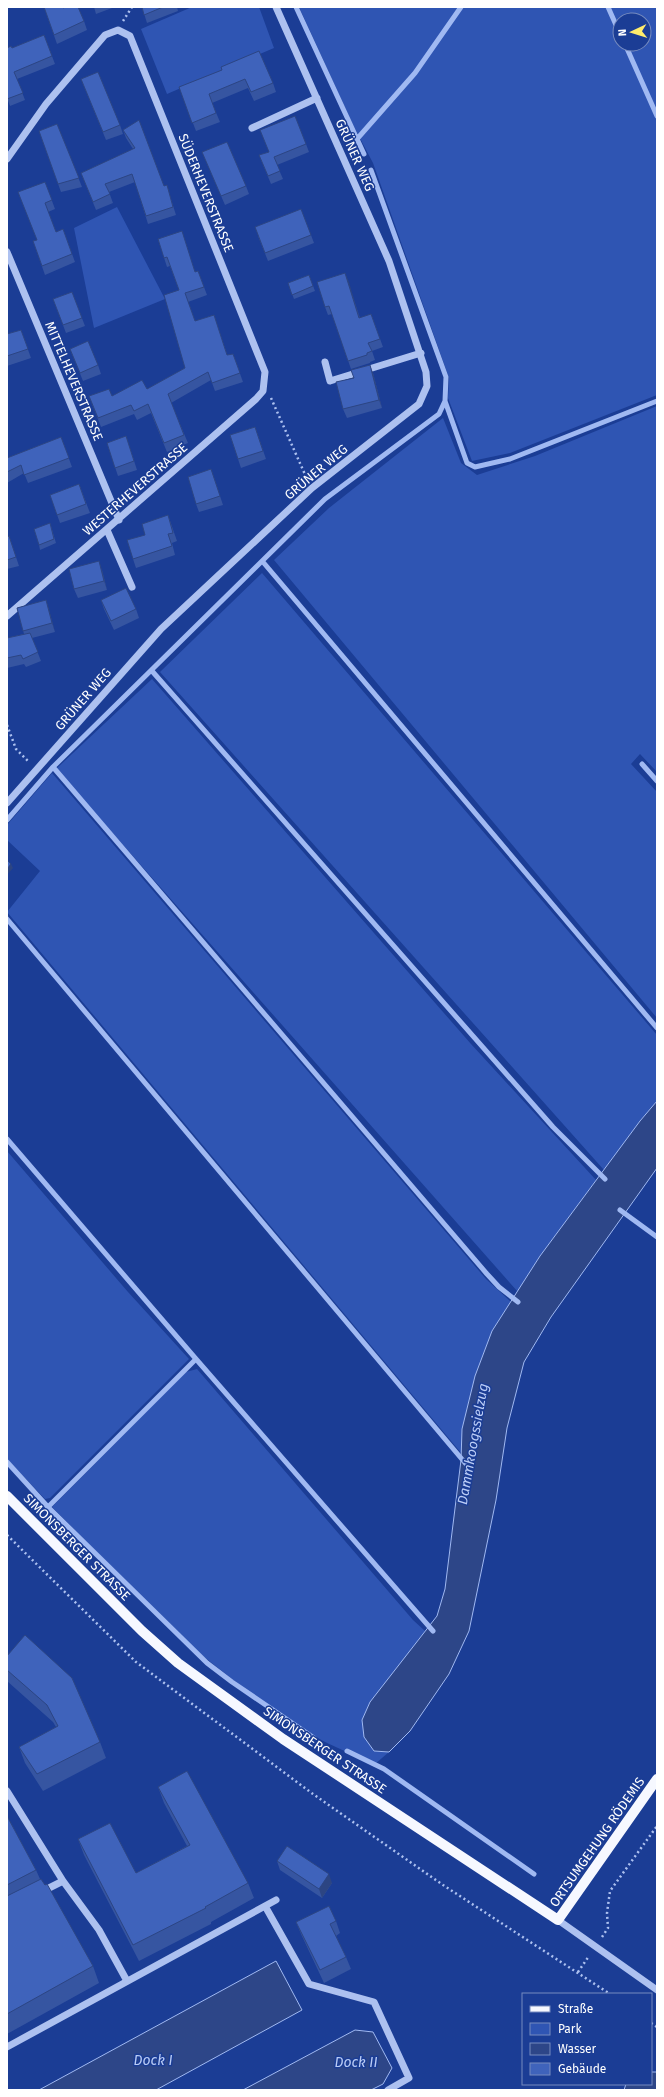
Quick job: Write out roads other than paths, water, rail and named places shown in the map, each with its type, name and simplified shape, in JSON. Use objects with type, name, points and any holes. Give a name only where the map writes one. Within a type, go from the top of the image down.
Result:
[{"type":"main road","name":"SIMONSBERGER STRASSE","points":[[7,1496],[142,1631],[178,1663],[283,1738],[558,1920]]},
{"type":"main road","name":"ORTSUMGEHUNG RÖDEMIS","points":[[558,1920],[657,1779]]},
{"type":"street","name":"GRÜNER WEG","points":[[7,803],[161,629],[312,488],[419,404],[427,386],[426,372],[421,353],[389,261],[276,7]]},
{"type":"street","name":"SÜDERHEVERSTRASSE","points":[[7,159],[46,104],[105,35],[118,30],[130,36],[265,372],[263,391]]},
{"type":"street","points":[[252,128],[317,98]]},
{"type":"street","name":"MITTELHEVERSTRASSE","points":[[7,252],[119,520]]},
{"type":"street","points":[[325,362],[330,381],[421,353]]},
{"type":"street","name":"WESTERHEVERSTRASSE","points":[[7,616],[119,520],[256,399],[263,391]]},
{"type":"street","points":[[107,530],[132,587]]},
{"type":"street","points":[[7,1791],[64,1881],[100,1930],[127,1981]]},
{"type":"street","points":[[35,1895],[64,1881]]},
{"type":"street","points":[[7,2047],[276,1900]]},
{"type":"street","points":[[265,1906],[309,1984],[374,2002],[409,2078],[388,2090]]},
{"type":"street","name":"SIMONSBERGER STRASSE","points":[[558,1920],[657,1990]]},
{"type":"water","name":"Dammkoogssielzug","points":[[657,1101],[657,1168],[551,1317],[524,1362],[507,1428],[496,1500],[469,1631],[449,1674],[410,1731],[389,1752],[374,1751],[364,1737],[362,1720],[370,1702],[437,1616],[445,1589],[461,1460],[462,1429],[475,1376],[492,1331],[540,1256],[640,1121]]},
{"type":"water","name":"Dock I","points":[[276,1961],[302,2010],[156,2090],[39,2090]]},
{"type":"water","name":"Dock II","points":[[355,2030],[373,2032],[392,2068],[383,2084],[371,2090],[243,2090]]},
{"type":"water","points":[[652,2072],[657,2072],[657,2090],[624,2090],[626,2085],[652,2085]]},
{"type":"waterway","points":[[296,7],[364,154]]},
{"type":"waterway","points":[[357,139],[415,73],[461,7]]},
{"type":"waterway","points":[[608,7],[612,16]]},
{"type":"waterway","points":[[629,52],[657,116]]},
{"type":"waterway","points":[[7,820],[53,767],[325,499],[439,414],[445,401],[446,377],[371,170]]},
{"type":"waterway","points":[[445,401],[467,463],[475,467],[510,459],[657,401]]},
{"type":"waterway","points":[[263,562],[657,1028]]},
{"type":"waterway","points":[[152,671],[553,1127],[605,1179]]},
{"type":"waterway","points":[[642,764],[657,781]]},
{"type":"waterway","points":[[53,767],[487,1274],[499,1287],[518,1302]]},
{"type":"waterway","name":"Dammkoogssielzug","points":[[7,919],[466,1464]]},
{"type":"waterway","points":[[7,1139],[433,1631]]},
{"type":"waterway","points":[[620,1210],[657,1237]]},
{"type":"waterway","points":[[48,1507],[196,1359]]},
{"type":"waterway","points":[[7,1462],[48,1507],[207,1663],[232,1682],[314,1738]]},
{"type":"waterway","points":[[347,1751],[384,1769],[534,1874]]}]
